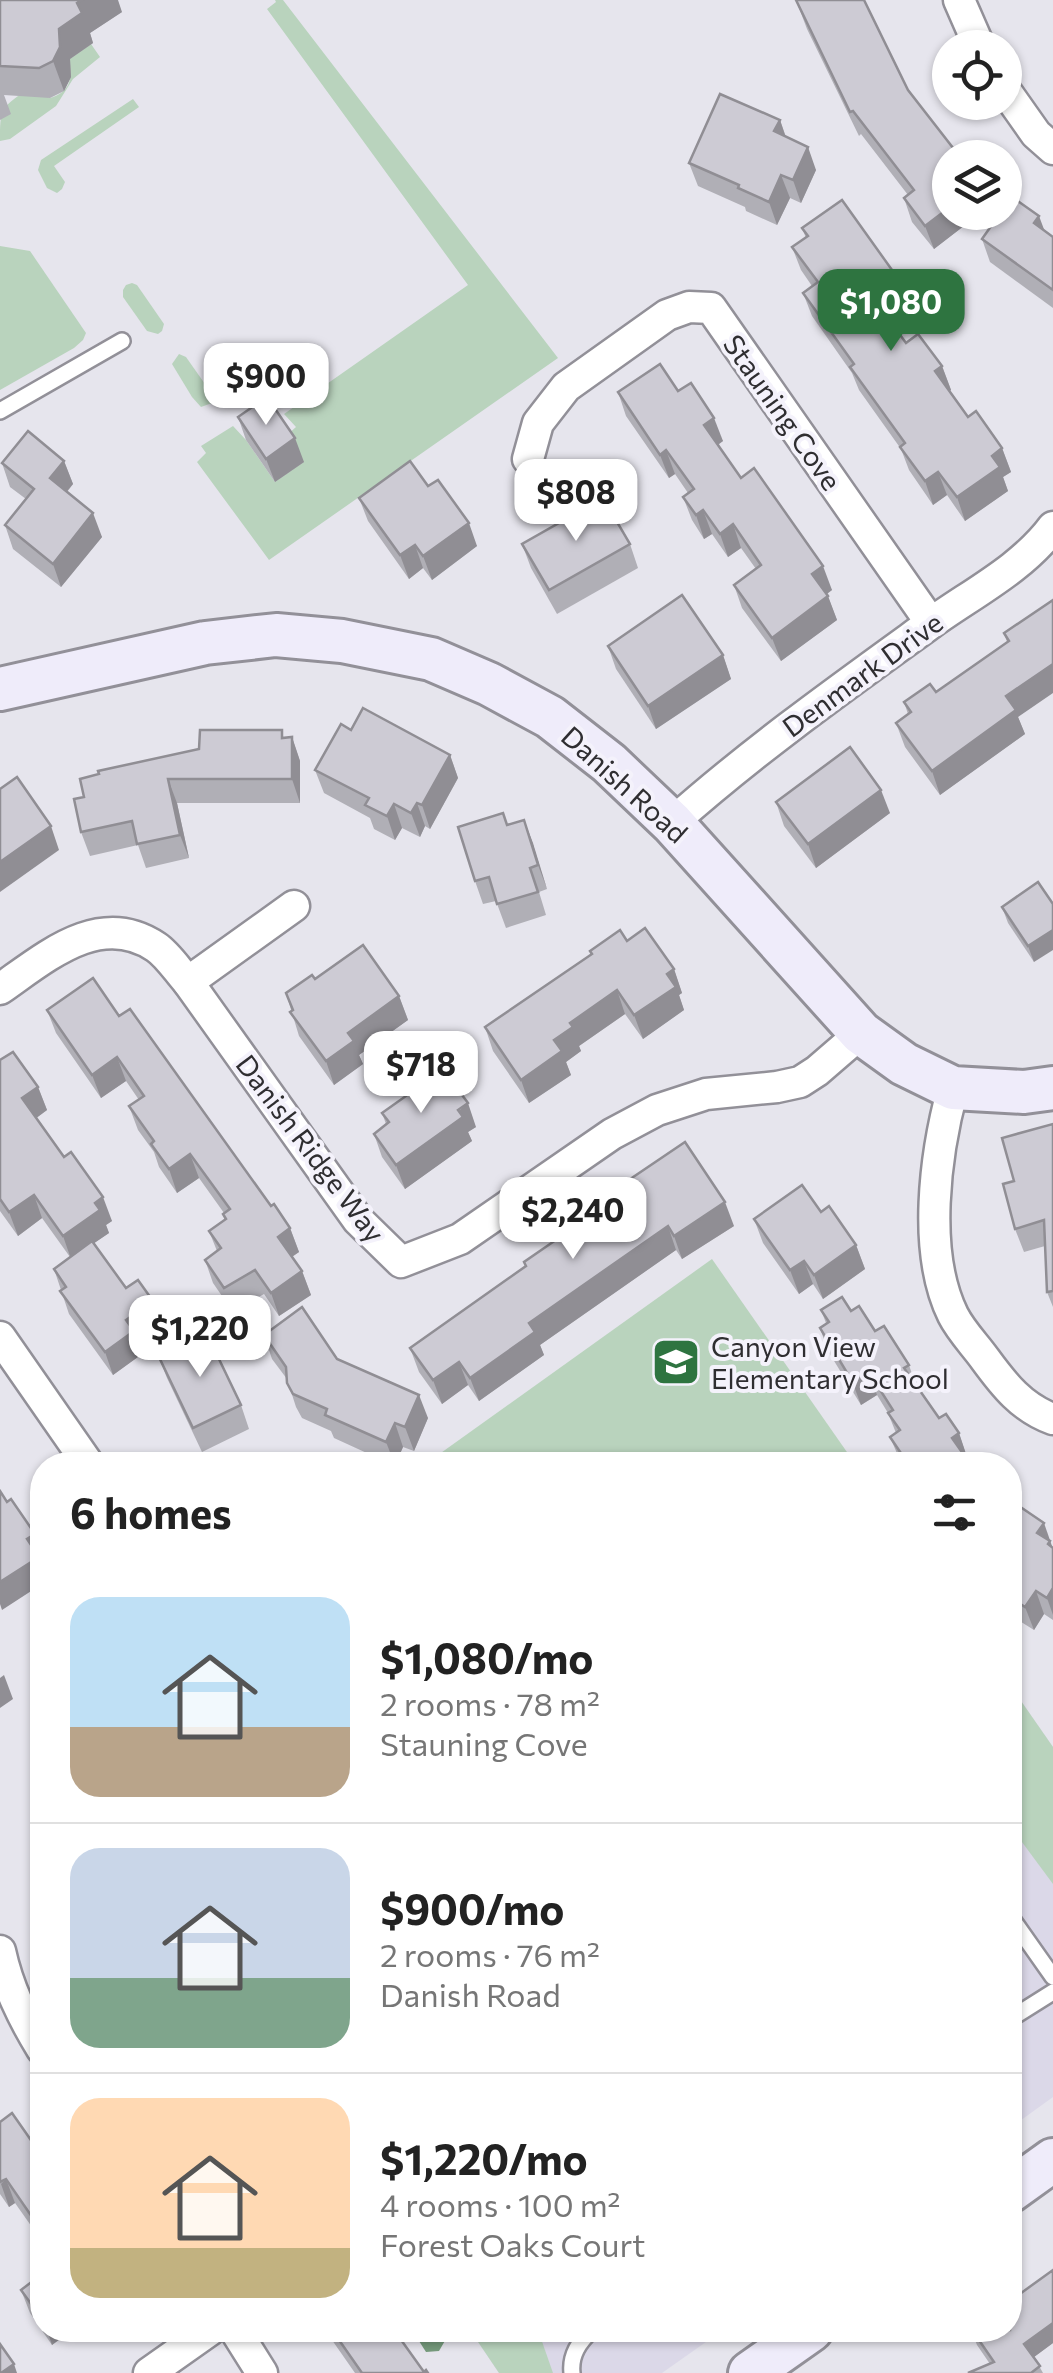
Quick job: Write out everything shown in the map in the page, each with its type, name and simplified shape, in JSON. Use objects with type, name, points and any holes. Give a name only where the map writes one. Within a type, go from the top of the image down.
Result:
[{"type":"street","points":[[959,0],[972,30]]},
{"type":"street","points":[[1022,114],[1036,134],[1053,148]]},
{"type":"street","name":"Stauning Cove","points":[[528,459],[538,423],[566,387],[667,315],[689,306],[711,308],[931,623]]},
{"type":"street","name":"Denmark Drive","points":[[672,822],[786,728],[1004,574],[1053,527]]},
{"type":"street","name":"Danish Road","points":[[0,689],[205,643],[276,635],[342,641],[431,659],[535,709],[609,763],[672,822],[861,1033],[904,1064],[953,1088],[1024,1092],[1053,1088]]},
{"type":"street","points":[[188,982],[294,906]]},
{"type":"street","name":"Danish Ridge Way","points":[[0,989],[70,942],[99,933],[128,933],[158,948],[188,982],[358,1220],[401,1262],[460,1239],[612,1134],[656,1110],[706,1094],[800,1082],[861,1033]]},
{"type":"street","points":[[953,1088],[942,1128],[934,1216],[936,1259],[942,1284],[954,1318],[1006,1388],[1035,1412],[1053,1420]]},
{"type":"street","points":[[0,1337],[81,1452]]},
{"type":"street","points":[[0,1951],[4,1973],[30,2029]]},
{"type":"street","points":[[1022,2182],[1053,2160]]},
{"type":"street","points":[[149,2373],[193,2342]]},
{"type":"street","points":[[243,2342],[262,2373]]},
{"type":"street","points":[[750,2373],[795,2342]]},
{"type":"lane","points":[[0,411],[122,341]]},
{"type":"lane","points":[[1022,1933],[1053,1977]]},
{"type":"lane","points":[[1022,2011],[1053,1992]]},
{"type":"lane","points":[[572,2373],[571,2364],[581,2342]]},
{"type":"shaded area","points":[[275,0],[283,0],[558,358],[269,560],[197,462],[206,453],[201,446],[233,426],[275,482],[303,462],[286,436],[296,427],[284,414],[468,285],[267,9]]},
{"type":"shaded area","points":[[91,44],[100,57],[73,79],[56,106],[10,139],[0,141],[7,105],[28,89],[50,98],[61,93],[70,79],[67,61]]},
{"type":"shaded area","points":[[133,99],[139,107],[54,166],[65,182],[62,189],[57,193],[47,188],[38,170],[41,160]]},
{"type":"shaded area","points":[[0,246],[30,251],[86,333],[74,348],[0,390]]},
{"type":"shaded area","points":[[132,283],[164,324],[158,334],[147,331],[123,297],[126,285]]},
{"type":"shaded area","points":[[179,354],[186,357],[212,394],[212,403],[201,407],[192,397],[172,364]]},
{"type":"shaded area","name":"Canyon View Elementary School","points":[[712,1259],[847,1452],[442,1452]]},
{"type":"shaded area","points":[[1022,1702],[1053,1747],[1053,2097],[1022,2119]]},
{"type":"shaded area","points":[[1022,1702],[1053,1747],[1053,1884],[1022,1842]]},
{"type":"shaded area","points":[[420,2342],[444,2342],[439,2351],[426,2352]]},
{"type":"shaded area","points":[[478,2342],[706,2342],[662,2373],[499,2373]]},
{"type":"shaded area","points":[[478,2342],[542,2342],[553,2373],[499,2373]]},
{"type":"building","points":[[0,0],[82,0],[77,3],[82,13],[59,29],[60,47],[53,61],[39,68],[0,66]]},
{"type":"building","points":[[796,0],[864,0],[908,90],[947,140],[932,140],[932,221],[925,226],[904,198],[914,190],[850,112]]},
{"type":"building","points":[[720,94],[780,120],[774,131],[808,147],[793,180],[781,175],[769,202],[689,163]]},
{"type":"building","points":[[842,200],[902,284],[876,302],[906,343],[918,334],[942,366],[935,371],[968,417],[976,411],[1002,448],[992,456],[1000,467],[957,497],[938,472],[925,481],[900,447],[905,443],[850,367],[854,364],[803,293],[818,282],[792,247],[808,236],[802,228]]},
{"type":"building","points":[[1022,204],[1039,216],[1034,223],[1053,237],[1053,290],[982,239],[988,230],[1022,230]]},
{"type":"building","points":[[660,364],[678,391],[691,383],[714,418],[704,425],[741,478],[754,468],[823,566],[812,574],[828,596],[772,638],[734,585],[761,565],[733,524],[720,534],[703,510],[696,515],[683,497],[694,489],[666,450],[660,455],[618,392]]},
{"type":"building","points":[[267,397],[295,438],[266,459],[238,417]]},
{"type":"building","points":[[28,431],[64,461],[50,478],[93,513],[53,564],[5,525],[34,489],[2,463]]},
{"type":"building","points":[[410,461],[428,486],[438,480],[469,523],[423,556],[415,545],[400,555],[359,498]]},
{"type":"building","points":[[603,498],[630,544],[549,590],[522,544]]},
{"type":"building","points":[[682,595],[723,655],[648,706],[608,646]]},
{"type":"building","points":[[1053,600],[1053,664],[1006,696],[1016,710],[932,771],[896,723],[911,712],[904,702],[930,684],[936,692],[1009,641],[1004,633]]},
{"type":"building","points":[[363,708],[450,755],[422,805],[417,803],[411,813],[394,804],[387,816],[365,805],[369,798],[315,770],[341,724],[351,730]]},
{"type":"building","points":[[200,730],[282,730],[282,738],[292,737],[292,779],[168,779],[180,835],[137,844],[132,821],[81,832],[74,799],[84,797],[80,779],[99,774],[98,771],[199,749]]},
{"type":"building","points":[[850,747],[881,790],[808,844],[776,802]]},
{"type":"building","points":[[17,777],[51,826],[0,862],[0,789]]},
{"type":"building","points":[[503,813],[507,825],[524,820],[538,865],[530,868],[538,892],[497,904],[489,877],[475,881],[458,827]]},
{"type":"building","points":[[1038,882],[1053,904],[1053,930],[1028,946],[1002,907]]},
{"type":"building","points":[[645,928],[674,969],[667,974],[676,987],[634,1015],[617,990],[570,1023],[573,1027],[554,1040],[562,1051],[521,1080],[485,1027],[592,954],[590,951],[620,930],[627,941]]},
{"type":"building","points":[[363,945],[399,996],[348,1033],[354,1041],[326,1061],[290,1012],[293,1010],[286,993],[312,975],[315,979]]},
{"type":"building","points":[[93,978],[119,1016],[130,1009],[290,1228],[278,1237],[302,1271],[271,1293],[255,1270],[224,1288],[205,1260],[221,1248],[209,1231],[226,1219],[223,1214],[230,1209],[190,1154],[169,1169],[129,1106],[144,1096],[117,1057],[92,1075],[47,1010]]},
{"type":"building","points":[[13,1052],[38,1087],[22,1098],[64,1157],[71,1152],[103,1197],[95,1203],[100,1210],[63,1236],[34,1195],[9,1212],[0,1199],[0,1060]]},
{"type":"building","points":[[441,1067],[468,1103],[458,1110],[463,1117],[396,1165],[374,1134],[389,1122],[382,1113]]},
{"type":"building","points":[[1053,1124],[1053,1291],[1047,1292],[1044,1220],[1015,1229],[1003,1184],[1014,1181],[1002,1138]]},
{"type":"building","points":[[685,1142],[725,1202],[674,1236],[668,1226],[529,1323],[535,1332],[470,1378],[459,1362],[433,1380],[410,1348],[526,1266],[524,1262],[580,1219],[577,1215]]},
{"type":"building","points":[[802,1185],[821,1212],[829,1206],[856,1245],[814,1275],[804,1261],[790,1270],[754,1219]]},
{"type":"building","points":[[92,1241],[126,1288],[138,1280],[153,1301],[126,1320],[134,1331],[105,1352],[60,1291],[66,1287],[54,1269]]},
{"type":"building","points":[[842,1297],[851,1311],[859,1306],[875,1331],[884,1326],[909,1365],[904,1368],[939,1418],[946,1414],[959,1433],[952,1438],[962,1452],[900,1452],[890,1437],[900,1430],[888,1413],[893,1410],[868,1371],[852,1381],[820,1328],[829,1322],[821,1310]]},
{"type":"building","points":[[302,1307],[337,1359],[419,1395],[405,1427],[395,1423],[386,1442],[325,1415],[327,1409],[293,1394],[287,1383],[286,1367],[264,1335]]},
{"type":"building","points":[[206,1332],[241,1405],[193,1428],[158,1355]]},
{"type":"building","points":[[0,1491],[7,1502],[11,1499],[30,1527],[30,1563],[0,1582]]},
{"type":"building","points":[[1022,1508],[1044,1523],[1037,1533],[1050,1541],[1048,1544],[1053,1548],[1053,1588],[1047,1598],[1036,1591],[1025,1607]]},
{"type":"building","points":[[12,2113],[30,2139],[30,2214],[6,2179],[0,2182],[0,2122]]},
{"type":"building","points":[[1053,2270],[1053,2323],[1024,2344],[1040,2366],[1031,2373],[968,2373],[994,2362],[980,2342],[1022,2342],[1022,2292]]},
{"type":"building","points":[[30,2283],[30,2302],[21,2290]]},
{"type":"building","points":[[340,2342],[403,2342],[428,2373],[362,2373]]},
{"type":"building","points":[[0,2344],[14,2364],[1,2373],[0,2373]]},
{"type":"place","name":"Canyon View Elementary School","points":[[676,1362]]}]
